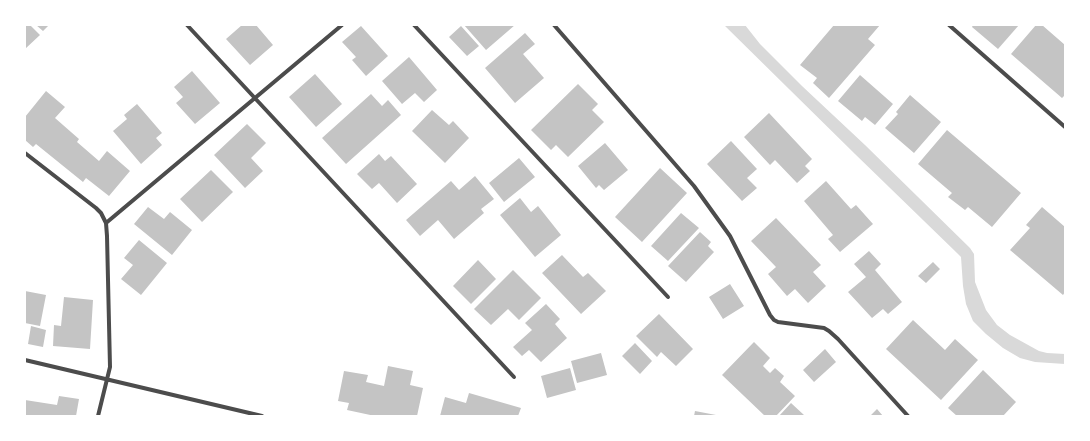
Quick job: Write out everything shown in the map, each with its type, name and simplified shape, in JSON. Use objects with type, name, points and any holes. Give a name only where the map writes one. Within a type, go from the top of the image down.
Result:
[{"type":"street","points":[[187,25],[514,377]]},
{"type":"street","points":[[106,223],[342,25]]},
{"type":"street","points":[[414,25],[668,297]]},
{"type":"street","points":[[554,25],[694,186],[730,236],[770,315],[774,320],[778,322],[824,328],[830,331],[908,416]]},
{"type":"street","points":[[949,25],[1065,127]]},
{"type":"street","points":[[25,153],[96,208],[101,213],[106,223],[110,367],[98,416]]},
{"type":"street","points":[[25,360],[262,416]]},
{"type":"shaded area","points":[[724,25],[745,25],[760,44],[802,86],[865,145],[970,248],[974,254],[975,282],[986,310],[997,325],[1010,335],[1039,351],[1065,354],[1065,364],[1035,362],[1020,358],[1003,348],[986,334],[973,321],[966,304],[961,257]]},
{"type":"building","points":[[25,25],[30,25],[40,35],[25,49]]},
{"type":"building","points":[[36,25],[49,25],[43,31]]},
{"type":"building","points":[[242,25],[256,25],[273,45],[250,65],[226,39]]},
{"type":"building","points":[[464,25],[515,25],[486,50]]},
{"type":"building","points":[[834,25],[880,25],[868,39],[875,45],[829,98],[813,83],[817,78],[800,65]]},
{"type":"building","points":[[973,25],[1019,25],[998,49],[972,27]]},
{"type":"building","points":[[1036,25],[1042,25],[1065,45],[1065,95],[1062,98],[1011,54]]},
{"type":"building","points":[[361,26],[388,56],[366,76],[352,60],[356,57],[342,42]]},
{"type":"building","points":[[461,26],[479,46],[467,56],[449,37]]},
{"type":"building","points":[[525,33],[535,44],[523,54],[544,78],[515,103],[485,68]]},
{"type":"building","points":[[409,57],[437,90],[424,102],[415,93],[402,104],[382,81]]},
{"type":"building","points":[[192,71],[220,103],[195,124],[176,103],[183,97],[174,87]]},
{"type":"building","points":[[315,74],[342,104],[316,127],[289,97]]},
{"type":"building","points":[[860,75],[893,104],[875,125],[865,117],[862,121],[838,101]]},
{"type":"building","points":[[578,84],[598,104],[592,110],[604,122],[568,157],[556,145],[551,150],[531,130]]},
{"type":"building","points":[[46,91],[65,107],[55,118],[79,139],[77,142],[99,161],[107,151],[130,171],[109,196],[86,178],[83,182],[36,144],[33,147],[25,140],[25,117]]},
{"type":"building","points":[[371,94],[382,106],[388,100],[401,115],[346,164],[322,138]]},
{"type":"building","points":[[910,95],[941,122],[914,153],[885,128],[898,114],[896,112]]},
{"type":"building","points":[[137,104],[162,133],[156,138],[162,145],[141,164],[113,131],[127,119],[124,115]]},
{"type":"building","points":[[432,110],[449,125],[453,121],[469,138],[445,163],[412,131]]},
{"type":"building","points":[[769,113],[812,159],[805,166],[810,171],[797,183],[775,160],[770,165],[744,137]]},
{"type":"building","points":[[247,124],[266,143],[251,158],[263,171],[245,188],[214,155]]},
{"type":"building","points":[[947,130],[1021,193],[992,227],[968,207],[965,210],[948,197],[952,193],[918,164]]},
{"type":"building","points":[[731,141],[757,169],[747,178],[757,188],[742,201],[707,164]]},
{"type":"building","points":[[605,143],[628,170],[604,190],[599,185],[596,188],[578,166]]},
{"type":"building","points":[[379,154],[385,161],[391,156],[417,184],[397,203],[379,183],[372,189],[357,174]]},
{"type":"building","points":[[519,158],[535,177],[504,202],[489,183]]},
{"type":"building","points":[[660,168],[687,193],[642,242],[615,217]]},
{"type":"building","points":[[211,170],[233,192],[202,222],[180,199]]},
{"type":"building","points":[[475,176],[494,199],[481,209],[484,213],[454,239],[438,220],[420,236],[406,220],[451,181],[459,190]]},
{"type":"building","points":[[826,181],[851,209],[856,205],[873,224],[840,252],[828,239],[833,235],[804,201]]},
{"type":"building","points":[[520,198],[531,212],[538,206],[561,235],[535,257],[500,215]]},
{"type":"building","points":[[148,207],[164,219],[170,212],[192,230],[172,255],[134,224]]},
{"type":"building","points":[[1042,207],[1065,227],[1065,292],[1063,295],[1010,250],[1030,228],[1026,225]]},
{"type":"building","points":[[681,213],[699,228],[668,261],[651,246]]},
{"type":"building","points":[[776,218],[821,265],[813,272],[826,286],[808,303],[795,289],[787,296],[768,274],[776,267],[751,241]]},
{"type":"building","points":[[700,232],[711,242],[708,246],[714,252],[686,282],[668,266]]},
{"type":"building","points":[[139,240],[167,263],[141,295],[121,279],[133,265],[124,258]]},
{"type":"building","points":[[869,251],[881,264],[875,270],[902,302],[888,314],[883,309],[872,318],[848,292],[866,277],[854,264]]},
{"type":"building","points":[[562,255],[583,277],[588,273],[606,291],[581,314],[542,273]]},
{"type":"building","points":[[478,260],[496,279],[471,304],[453,286]]},
{"type":"building","points":[[933,262],[940,269],[926,283],[918,276]]},
{"type":"building","points":[[513,270],[541,298],[519,320],[508,309],[491,325],[474,309]]},
{"type":"building","points":[[730,284],[744,306],[723,319],[709,297]]},
{"type":"building","points":[[25,291],[46,295],[40,326],[25,323]]},
{"type":"building","points":[[64,297],[93,300],[90,349],[53,346],[54,325],[61,326]]},
{"type":"building","points":[[546,304],[560,319],[555,324],[567,338],[541,362],[529,350],[522,356],[513,347],[532,330],[525,323]]},
{"type":"building","points":[[659,314],[693,349],[676,366],[661,352],[657,357],[636,336]]},
{"type":"building","points":[[913,320],[945,350],[955,339],[978,360],[941,400],[886,349]]},
{"type":"building","points":[[31,326],[46,330],[43,347],[28,344]]},
{"type":"building","points":[[754,342],[770,358],[763,366],[770,373],[775,368],[784,376],[780,382],[795,396],[776,416],[765,416],[722,375]]},
{"type":"building","points":[[635,343],[652,361],[640,374],[622,356]]},
{"type":"building","points":[[825,349],[836,362],[814,382],[803,370]]},
{"type":"building","points":[[601,353],[607,375],[577,383],[571,361]]},
{"type":"building","points":[[388,366],[413,371],[410,385],[423,388],[417,416],[375,416],[347,410],[349,403],[338,401],[344,371],[368,375],[366,382],[384,386]]},
{"type":"building","points":[[570,368],[576,390],[547,398],[541,376]]},
{"type":"building","points":[[983,370],[1016,402],[1003,416],[957,416],[948,408]]},
{"type":"building","points":[[469,393],[521,408],[518,416],[440,416],[445,397],[466,403]]},
{"type":"building","points":[[59,396],[79,399],[76,416],[25,416],[25,400],[57,405]]},
{"type":"building","points":[[791,403],[804,415],[779,416]]},
{"type":"building","points":[[877,409],[883,416],[870,416]]},
{"type":"building","points":[[695,411],[716,415],[716,416],[694,416]]}]
